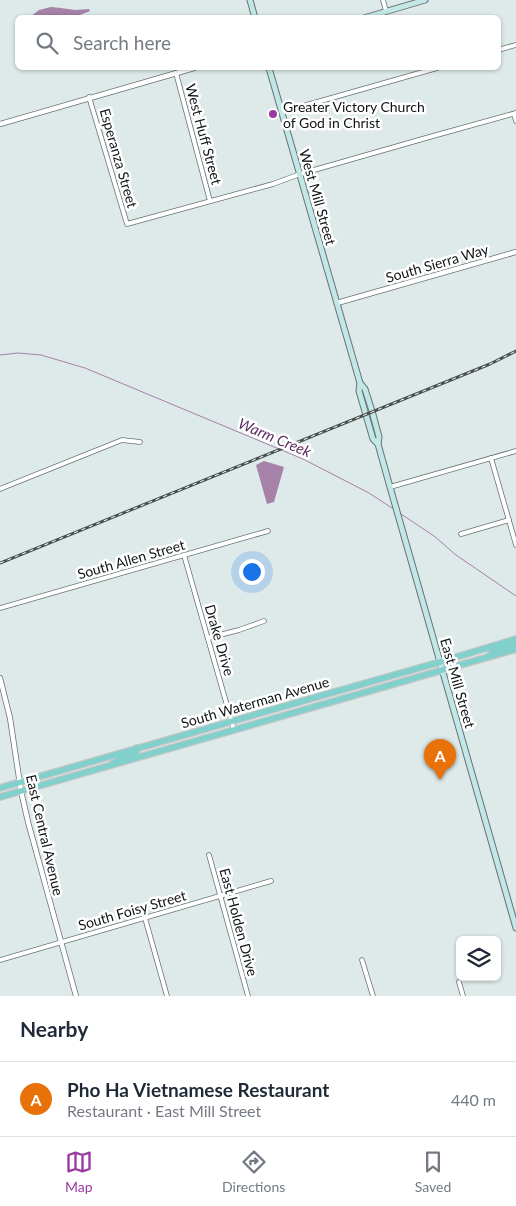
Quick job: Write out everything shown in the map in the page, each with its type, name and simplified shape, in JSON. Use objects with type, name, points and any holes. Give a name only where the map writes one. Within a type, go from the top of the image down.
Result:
[{"type":"main road","points":[[250,0],[254,15]]},
{"type":"main road","points":[[373,15],[425,0]]},
{"type":"main road","name":"West Mill Street","points":[[270,70],[337,303]]},
{"type":"main road","name":"East Mill Street","points":[[337,303],[360,383],[365,389],[372,411],[379,437],[378,444],[394,502],[516,928]]},
{"type":"main road","name":"South Waterman Avenue","points":[[0,788],[516,639]]},
{"type":"main road","points":[[488,657],[494,650],[516,644]]},
{"type":"main road","name":"South Waterman Avenue","points":[[0,798],[516,649]]},
{"type":"main road","points":[[105,767],[123,757],[136,753],[137,748]]},
{"type":"street","points":[[383,0],[386,11]]},
{"type":"street","points":[[501,49],[516,45]]},
{"type":"street","points":[[0,124],[185,70]]},
{"type":"street","points":[[282,112],[430,70]]},
{"type":"street","name":"West Huff Street","points":[[176,72],[210,200]]},
{"type":"street","name":"Esperanza Street","points":[[89,97],[127,224],[210,200]]},
{"type":"street","points":[[210,200],[273,184],[300,174],[515,113],[516,121]]},
{"type":"street","name":"South Sierra Way","points":[[337,303],[516,252]]},
{"type":"street","points":[[0,489],[122,440],[140,442]]},
{"type":"street","points":[[390,487],[516,451]]},
{"type":"street","points":[[491,458],[516,545]]},
{"type":"street","points":[[460,534],[509,520]]},
{"type":"street","name":"South Allen Street","points":[[0,608],[268,531]]},
{"type":"street","name":"Drake Drive","points":[[184,555],[234,730]]},
{"type":"street","points":[[208,638],[264,621]]},
{"type":"street","name":"East Central Avenue","points":[[0,678],[10,718],[21,791],[31,836],[76,996]]},
{"type":"street","name":"East Holden Drive","points":[[209,855],[248,996]]},
{"type":"street","name":"South Foisy Street","points":[[0,960],[271,882]]},
{"type":"street","points":[[145,918],[167,996]]},
{"type":"street","points":[[362,960],[373,996]]},
{"type":"street","points":[[459,982],[462,996]]},
{"type":"shaded area","points":[[51,7],[75,10],[89,9],[90,11],[80,15],[33,15],[39,10]]},
{"type":"shaded area","points":[[264,461],[284,467],[274,502],[267,504],[256,465]]},
{"type":"waterway","name":"Warm Creek","points":[[0,355],[18,353],[41,355],[85,368],[303,459],[369,493],[395,510]]},
{"type":"waterway","name":"Warm Creek","points":[[401,514],[516,596]]},
{"type":"railway","points":[[0,563],[490,364],[516,351]]},
{"type":"place","name":"Greater Victory Church of God in Christ","points":[[273,114]]},
{"type":"place","name":"Pho Ha Vietnamese Restaurant","points":[[440,780]]}]
